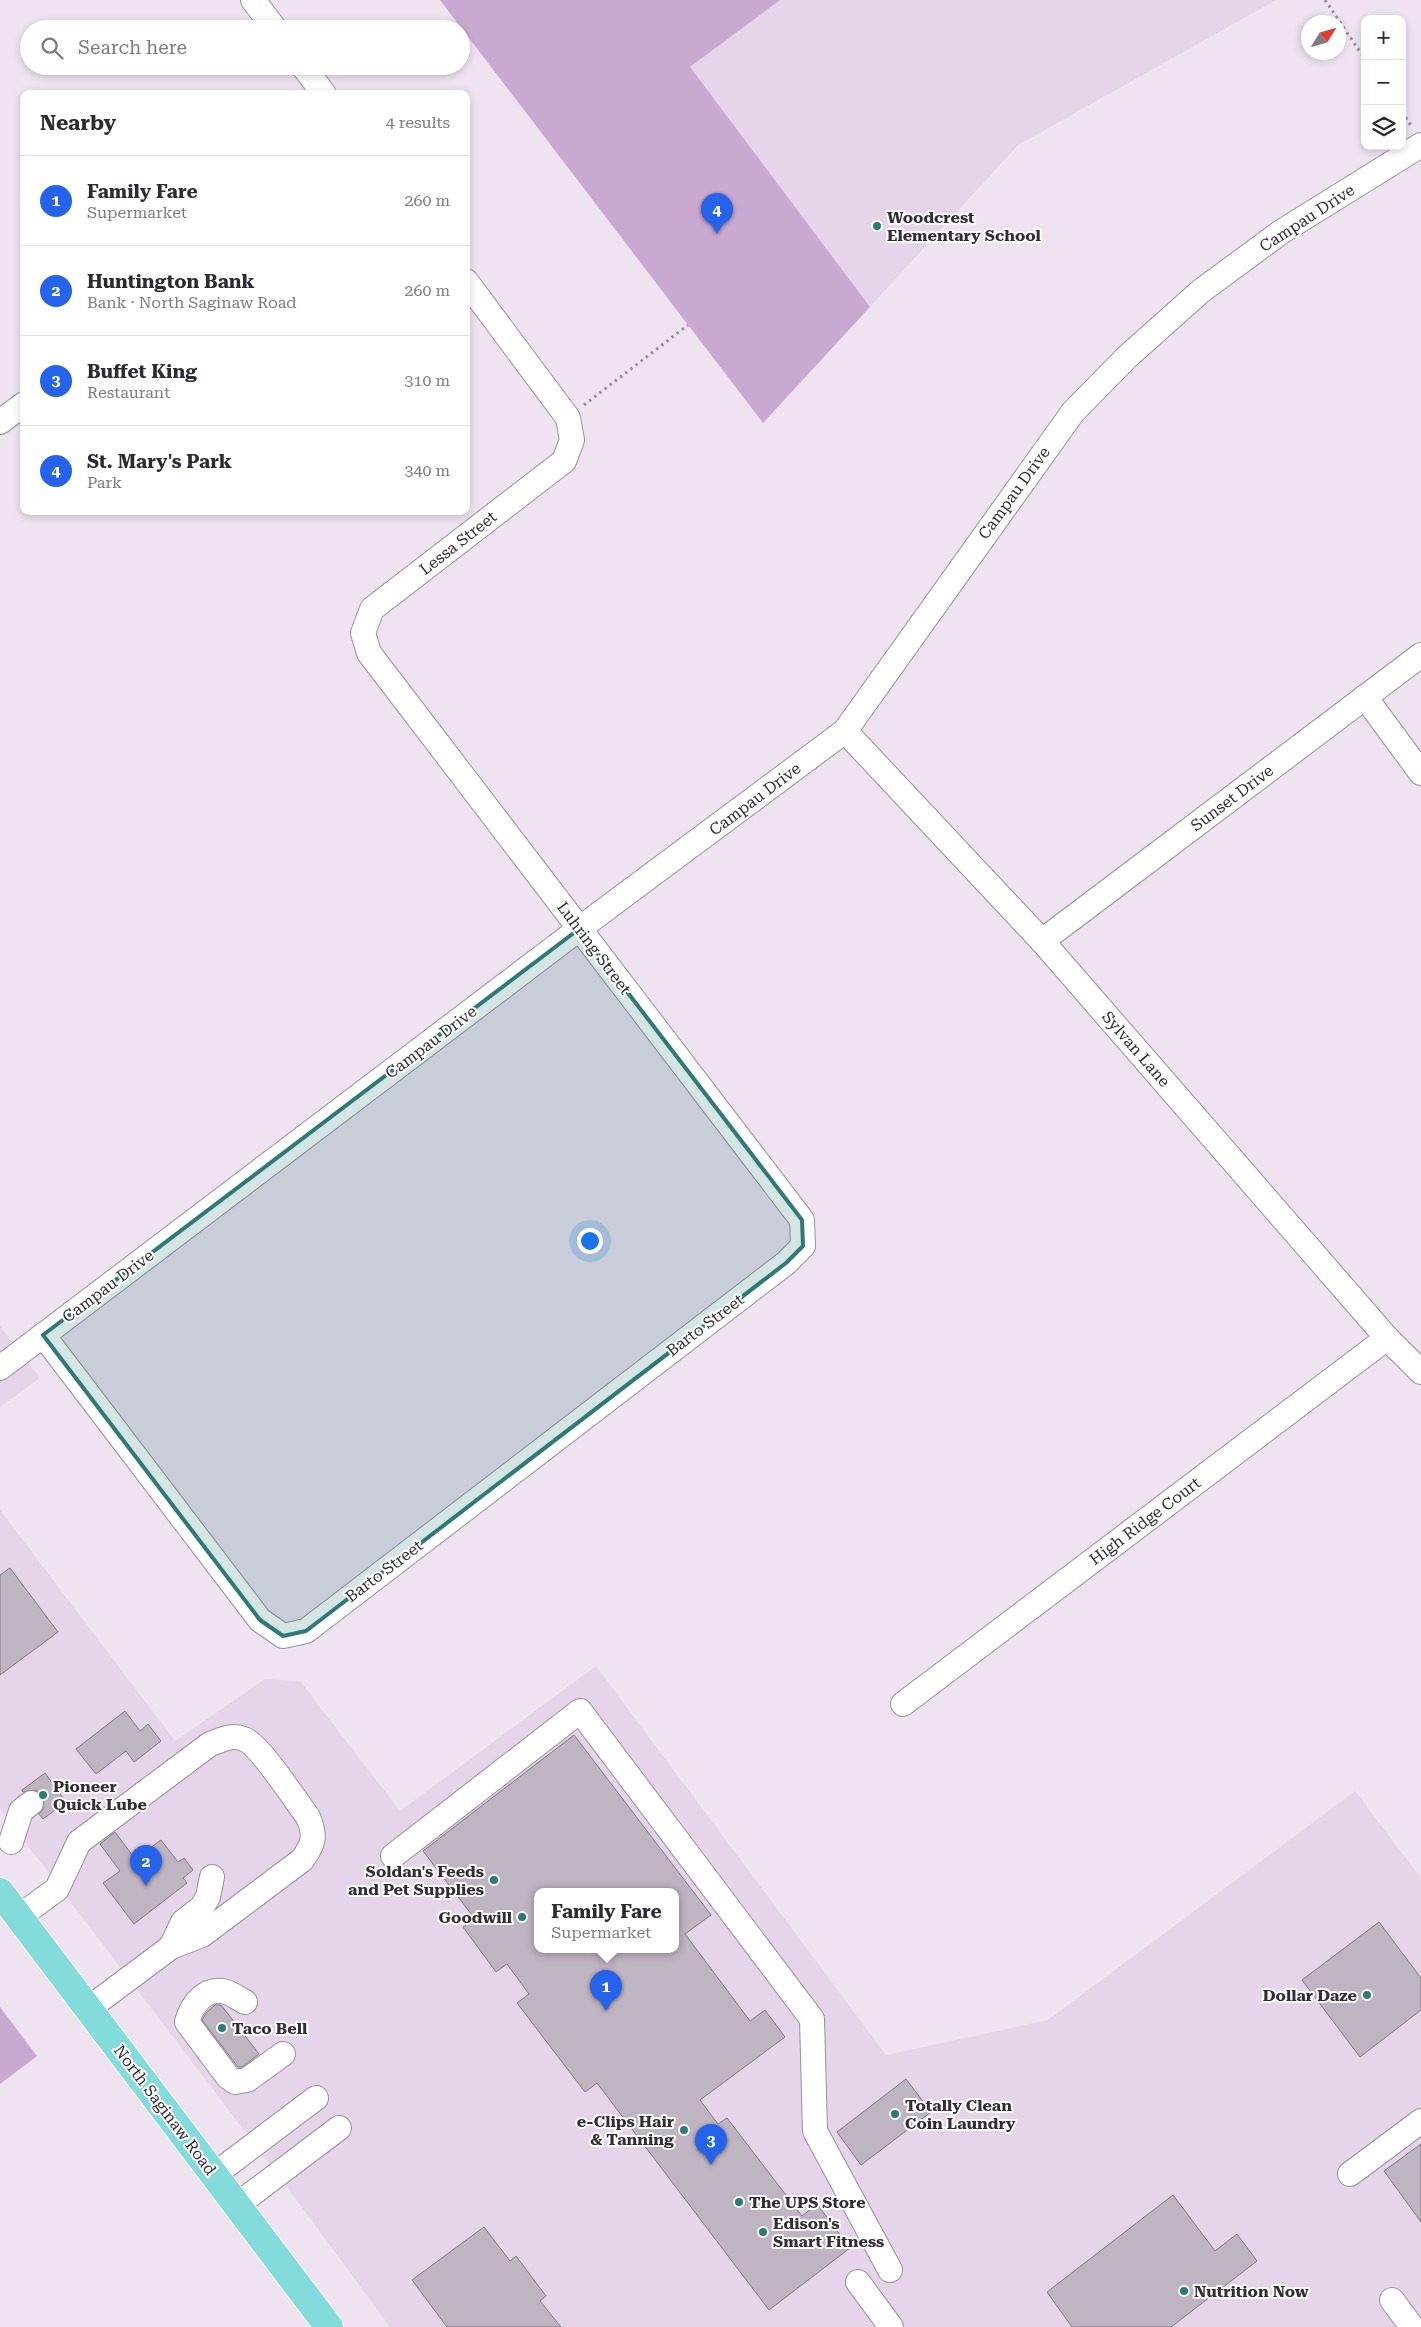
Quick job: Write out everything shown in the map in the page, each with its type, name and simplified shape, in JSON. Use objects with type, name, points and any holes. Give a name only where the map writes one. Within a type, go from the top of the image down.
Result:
[{"type":"main road","name":"North Saginaw Road","points":[[0,1892],[329,2327]]},
{"type":"street","points":[[253,0],[268,20]]},
{"type":"street","points":[[310,75],[321,90]]},
{"type":"street","name":"Campau Drive","points":[[0,1368],[579,929],[845,731],[1061,428],[1073,412],[1120,364],[1201,291],[1281,232],[1420,147]]},
{"type":"street","points":[[470,286],[568,418]]},
{"type":"street","points":[[0,422],[20,407]]},
{"type":"street","name":"Lessa Street","points":[[363,633],[372,610],[564,461],[572,440],[568,418]]},
{"type":"street","name":"Luhring Street","points":[[363,633],[369,652],[802,1220],[803,1246],[786,1263]]},
{"type":"street","name":"Sunset Drive","points":[[1042,941],[1421,655]]},
{"type":"street","points":[[1365,697],[1421,772]]},
{"type":"street","name":"Sylvan Lane","points":[[845,731],[1042,941],[1387,1338],[1421,1372]]},
{"type":"street","name":"Barto Street","points":[[44,1336],[260,1620],[283,1636],[306,1631],[786,1263]]},
{"type":"street","name":"High Ridge Court","points":[[903,1704],[1387,1338]]},
{"type":"street","points":[[393,1856],[580,1710],[812,2019],[815,2131],[890,2270]]},
{"type":"street","points":[[19,1918],[57,1890],[79,1842],[210,1744],[229,1737],[245,1739],[257,1750],[308,1817],[313,1829],[312,1847],[302,1860],[202,1935],[172,1947],[88,2009]]},
{"type":"street","points":[[14,1843],[21,1811],[31,1803]]},
{"type":"street","points":[[172,1947],[183,1922],[202,1907],[208,1896],[212,1877]]},
{"type":"street","points":[[245,2002],[225,1991],[208,1992],[191,2007],[187,2022],[228,2077],[235,2082],[247,2080],[283,2054]]},
{"type":"street","points":[[214,2175],[316,2098]]},
{"type":"street","points":[[1350,2174],[1421,2121]]},
{"type":"street","points":[[237,2206],[339,2128]]},
{"type":"street","points":[[858,2282],[891,2327]]},
{"type":"street","points":[[1392,2300],[1412,2327]]},
{"type":"path","points":[[1325,0],[1361,53]]},
{"type":"path","points":[[568,418],[688,325]]},
{"type":"highlighted area","points":[[579,929],[802,1220],[803,1246],[786,1263],[306,1631],[283,1636],[260,1620],[43,1335]]},
{"type":"shaded area","points":[[440,0],[780,0],[690,67],[870,307],[763,423],[470,39],[470,20],[455,20]]},
{"type":"shaded area","name":"Woodcrest Elementary School","points":[[780,0],[1276,0],[1018,145],[870,307],[689,67]]},
{"type":"shaded area","points":[[0,1326],[40,1378],[0,1407]]},
{"type":"shaded area","points":[[0,1510],[175,1741],[265,1679],[300,1681],[400,1811],[596,1666],[886,2055],[1048,2020],[1355,1791],[1421,1878],[1421,2327],[390,2327],[287,2187],[0,1809]]},
{"type":"shaded area","points":[[0,2007],[37,2056],[0,2084]]},
{"type":"building","points":[[10,1568],[58,1632],[0,1675],[0,1575]]},
{"type":"building","points":[[125,1711],[140,1731],[148,1724],[161,1741],[134,1762],[126,1751],[96,1774],[76,1749]]},
{"type":"building","points":[[574,1735],[711,1915],[685,1934],[750,2021],[765,2010],[785,2037],[700,2100],[718,2124],[727,2118],[802,2216],[817,2204],[850,2248],[769,2310],[597,2083],[585,2092],[517,2003],[529,1994],[507,1964],[496,1972],[463,1927],[475,1919],[423,1851]]},
{"type":"building","points":[[45,1773],[66,1802],[43,1819],[39,1814],[44,1808],[42,1795],[36,1790],[23,1792],[22,1790]]},
{"type":"building","points":[[115,1832],[135,1859],[161,1840],[178,1862],[184,1858],[193,1870],[183,1878],[187,1883],[134,1924],[103,1883],[120,1871],[100,1844]]},
{"type":"building","name":"Dollar Daze","points":[[1379,1922],[1421,1978],[1421,2010],[1360,2057],[1302,1980]]},
{"type":"building","name":"Taco Bell","points":[[215,2005],[221,2005],[259,2054],[242,2067],[238,2067],[202,2020]]},
{"type":"building","name":"Totally Clean Coin Laundry","points":[[906,2079],[931,2112],[861,2165],[837,2132]]},
{"type":"building","points":[[1421,2144],[1421,2222],[1384,2171]]},
{"type":"building","points":[[1173,2195],[1215,2251],[1237,2234],[1257,2261],[1171,2327],[1072,2327],[1047,2292]]},
{"type":"building","points":[[484,2227],[510,2261],[516,2256],[546,2296],[540,2301],[561,2327],[447,2327],[412,2280]]},
{"type":"place","name":"Woodcrest Elementary School","points":[[877,226]]},
{"type":"place","name":"St. Mary's Park","points":[[717,234]]},
{"type":"place","name":"Pioneer Quick Lube","points":[[43,1795]]},
{"type":"place","name":"Soldan's Feeds and Pet Supplies","points":[[494,1880]]},
{"type":"place","name":"Huntington Bank","points":[[146,1886]]},
{"type":"place","name":"Goodwill","points":[[522,1917]]},
{"type":"place","name":"Dollar Daze","points":[[1367,1995]]},
{"type":"place","name":"Family Fare","points":[[606,2011]]},
{"type":"place","name":"Taco Bell","points":[[222,2028]]},
{"type":"place","name":"Totally Clean Coin Laundry","points":[[895,2114]]},
{"type":"place","name":"e-Clips Hair & Tanning","points":[[684,2130]]},
{"type":"place","name":"Buffet King","points":[[711,2165]]},
{"type":"place","name":"The UPS Store","points":[[739,2202]]},
{"type":"place","name":"Edison's Smart Fitness","points":[[763,2232]]},
{"type":"place","name":"Nutrition Now","points":[[1184,2291]]}]
